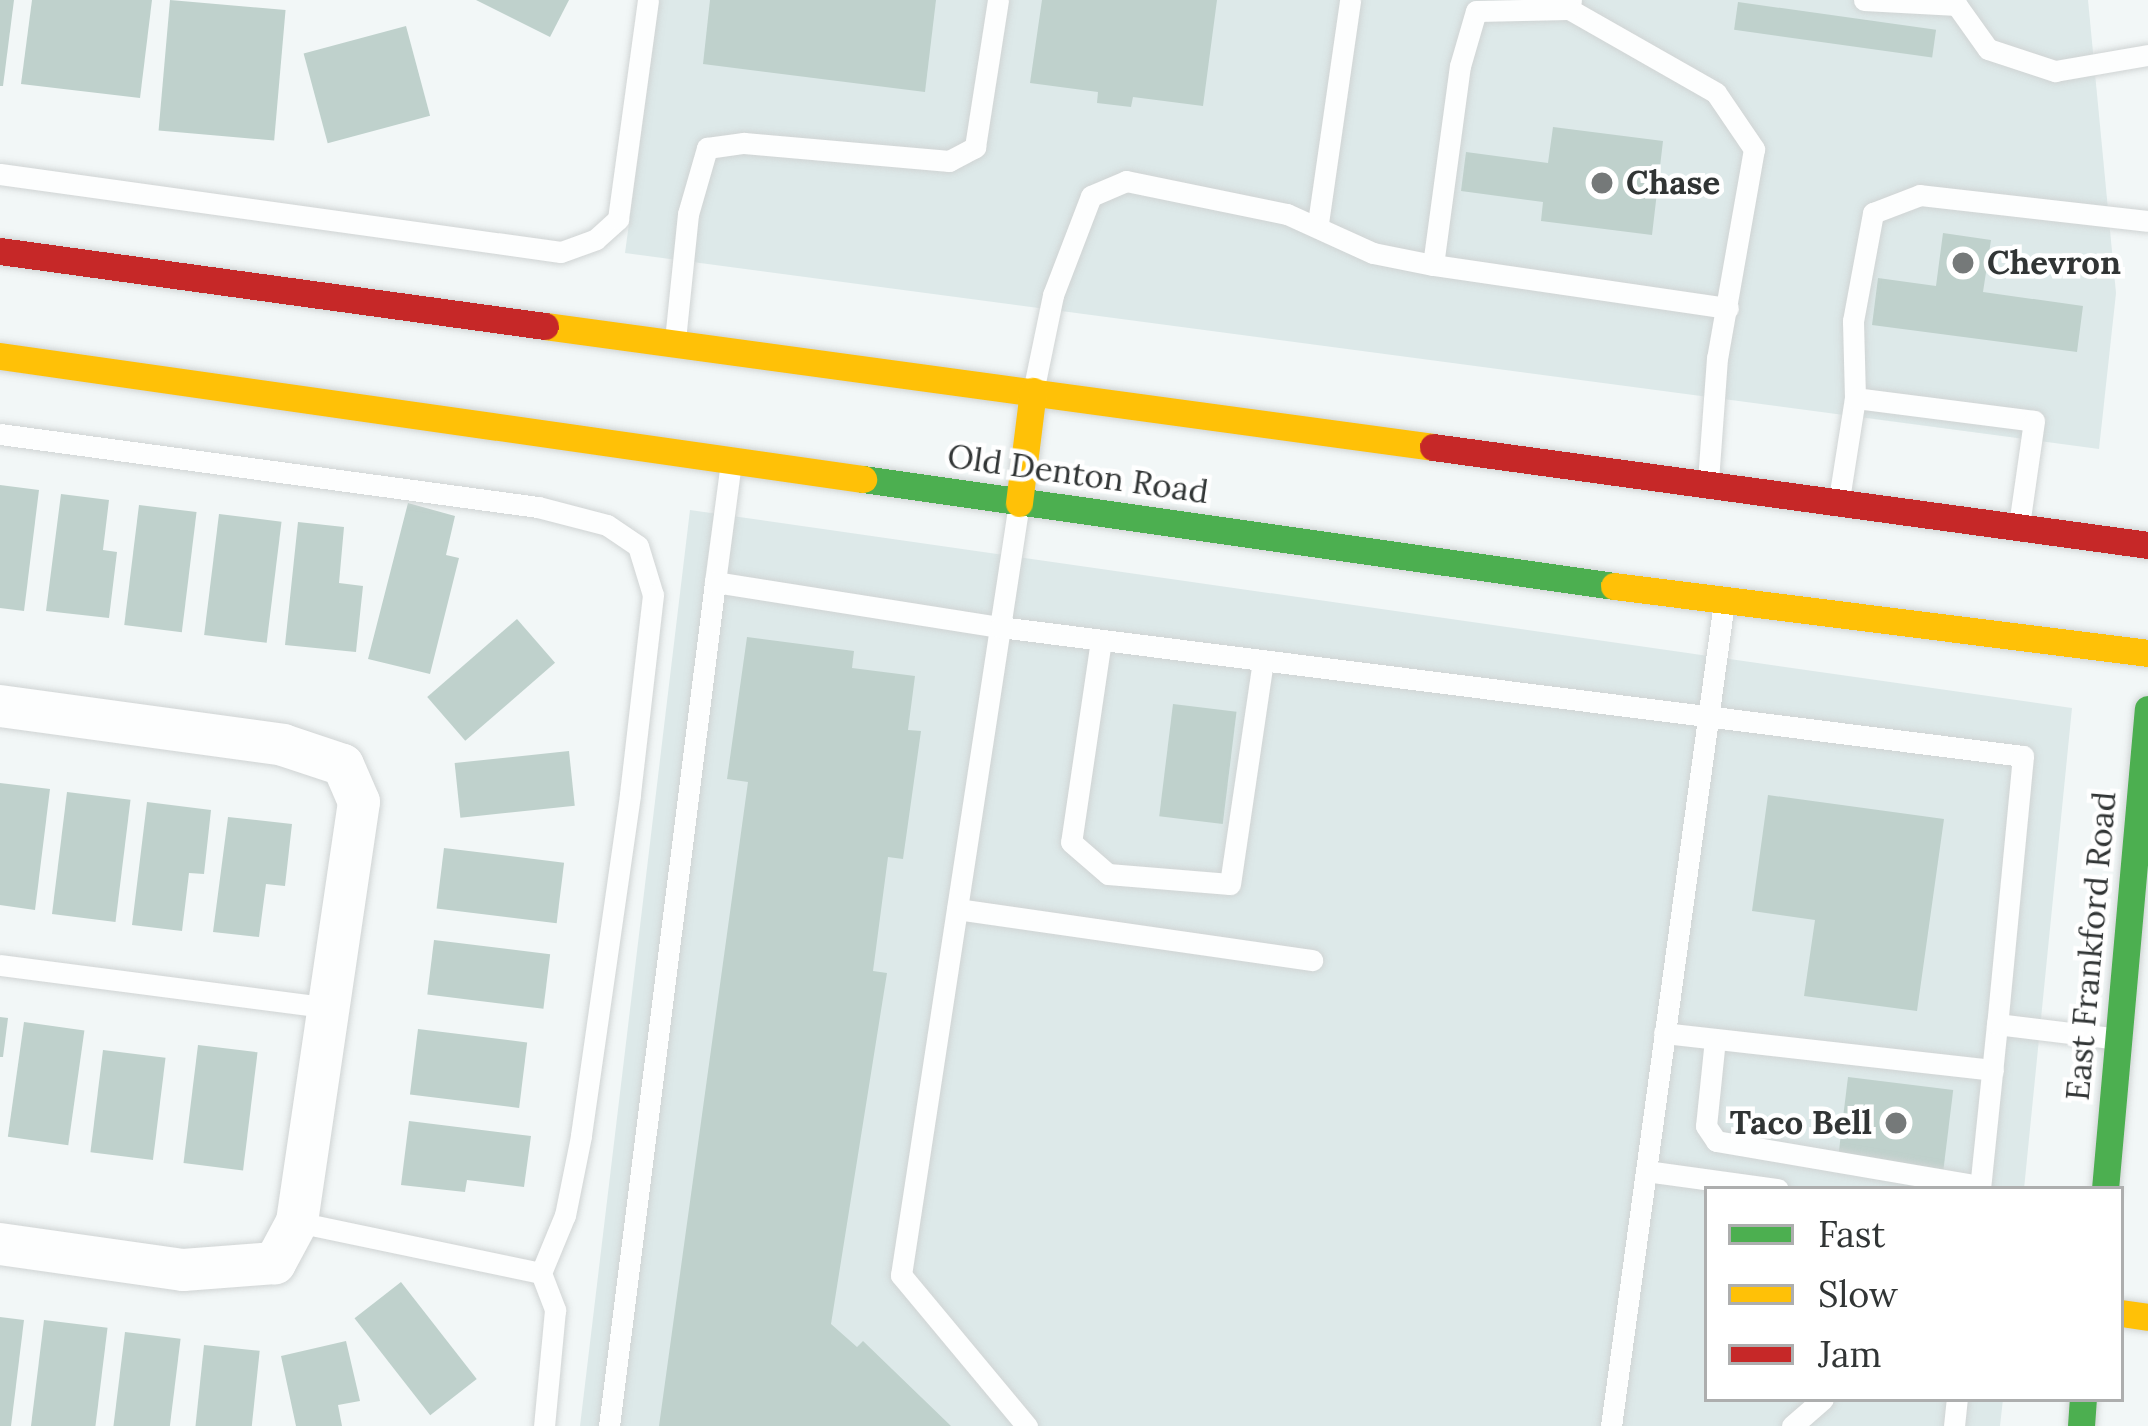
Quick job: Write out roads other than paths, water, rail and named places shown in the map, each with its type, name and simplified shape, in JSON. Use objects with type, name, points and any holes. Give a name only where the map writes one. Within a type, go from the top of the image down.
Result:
[{"type":"main road","points":[[0,251],[1708,480],[2148,545]]},
{"type":"main road","name":"Old Denton Road","points":[[0,356],[1724,601],[2148,653]]},
{"type":"main road","points":[[1019,502],[1033,391]]},
{"type":"main road","name":"East Frankford Road","points":[[2104,1186],[2148,709]]},
{"type":"street","points":[[0,706],[283,745],[344,765],[359,802],[334,1002],[297,1222],[275,1263],[232,1270],[0,1244]]},
{"type":"lane","points":[[0,175],[561,252],[596,239],[618,219],[648,0]]},
{"type":"lane","points":[[675,342],[688,214],[707,148],[745,143],[950,161],[975,147],[998,0]]},
{"type":"lane","points":[[1318,224],[1350,0]]},
{"type":"lane","points":[[1864,0],[1955,3],[1988,49],[2055,71],[2148,55]]},
{"type":"lane","points":[[1433,265],[1460,66],[1476,11],[1570,4],[1716,94],[1754,149],[1728,308],[1708,480]]},
{"type":"lane","points":[[1033,391],[1053,295],[1091,196],[1126,181],[1318,224],[1373,254],[1728,308]]},
{"type":"lane","points":[[1839,499],[1855,398],[1855,301],[1873,214],[1920,195],[2148,221]]},
{"type":"lane","points":[[1855,398],[2034,421],[2018,526]]},
{"type":"lane","points":[[0,434],[538,507],[607,525],[638,546],[653,595],[581,1136],[566,1215],[541,1274],[555,1310],[544,1426]]},
{"type":"lane","points":[[609,1426],[732,461]]},
{"type":"lane","points":[[1019,502],[901,1275],[1027,1426]]},
{"type":"lane","points":[[715,582],[1000,627],[1708,720],[2023,756],[1980,1186]]},
{"type":"lane","points":[[1610,1426],[1724,601]]},
{"type":"lane","points":[[1101,640],[1071,842],[1108,874],[1230,884],[1263,661]]},
{"type":"lane","points":[[957,908],[1312,960]]},
{"type":"lane","points":[[0,965],[334,1002]]},
{"type":"lane","points":[[1997,1024],[2120,1039]]},
{"type":"lane","points":[[1664,1034],[1993,1070]]},
{"type":"lane","points":[[1715,1039],[1706,1126],[1716,1141],[1974,1186]]},
{"type":"lane","points":[[1646,1171],[1756,1186]]},
{"type":"lane","points":[[297,1222],[541,1274]]},
{"type":"lane","points":[[1792,1426],[1819,1402]]},
{"type":"place","name":"Chase","points":[[1602,183]]},
{"type":"place","name":"Chevron","points":[[1963,263]]},
{"type":"place","name":"Taco Bell","points":[[1896,1123]]}]
